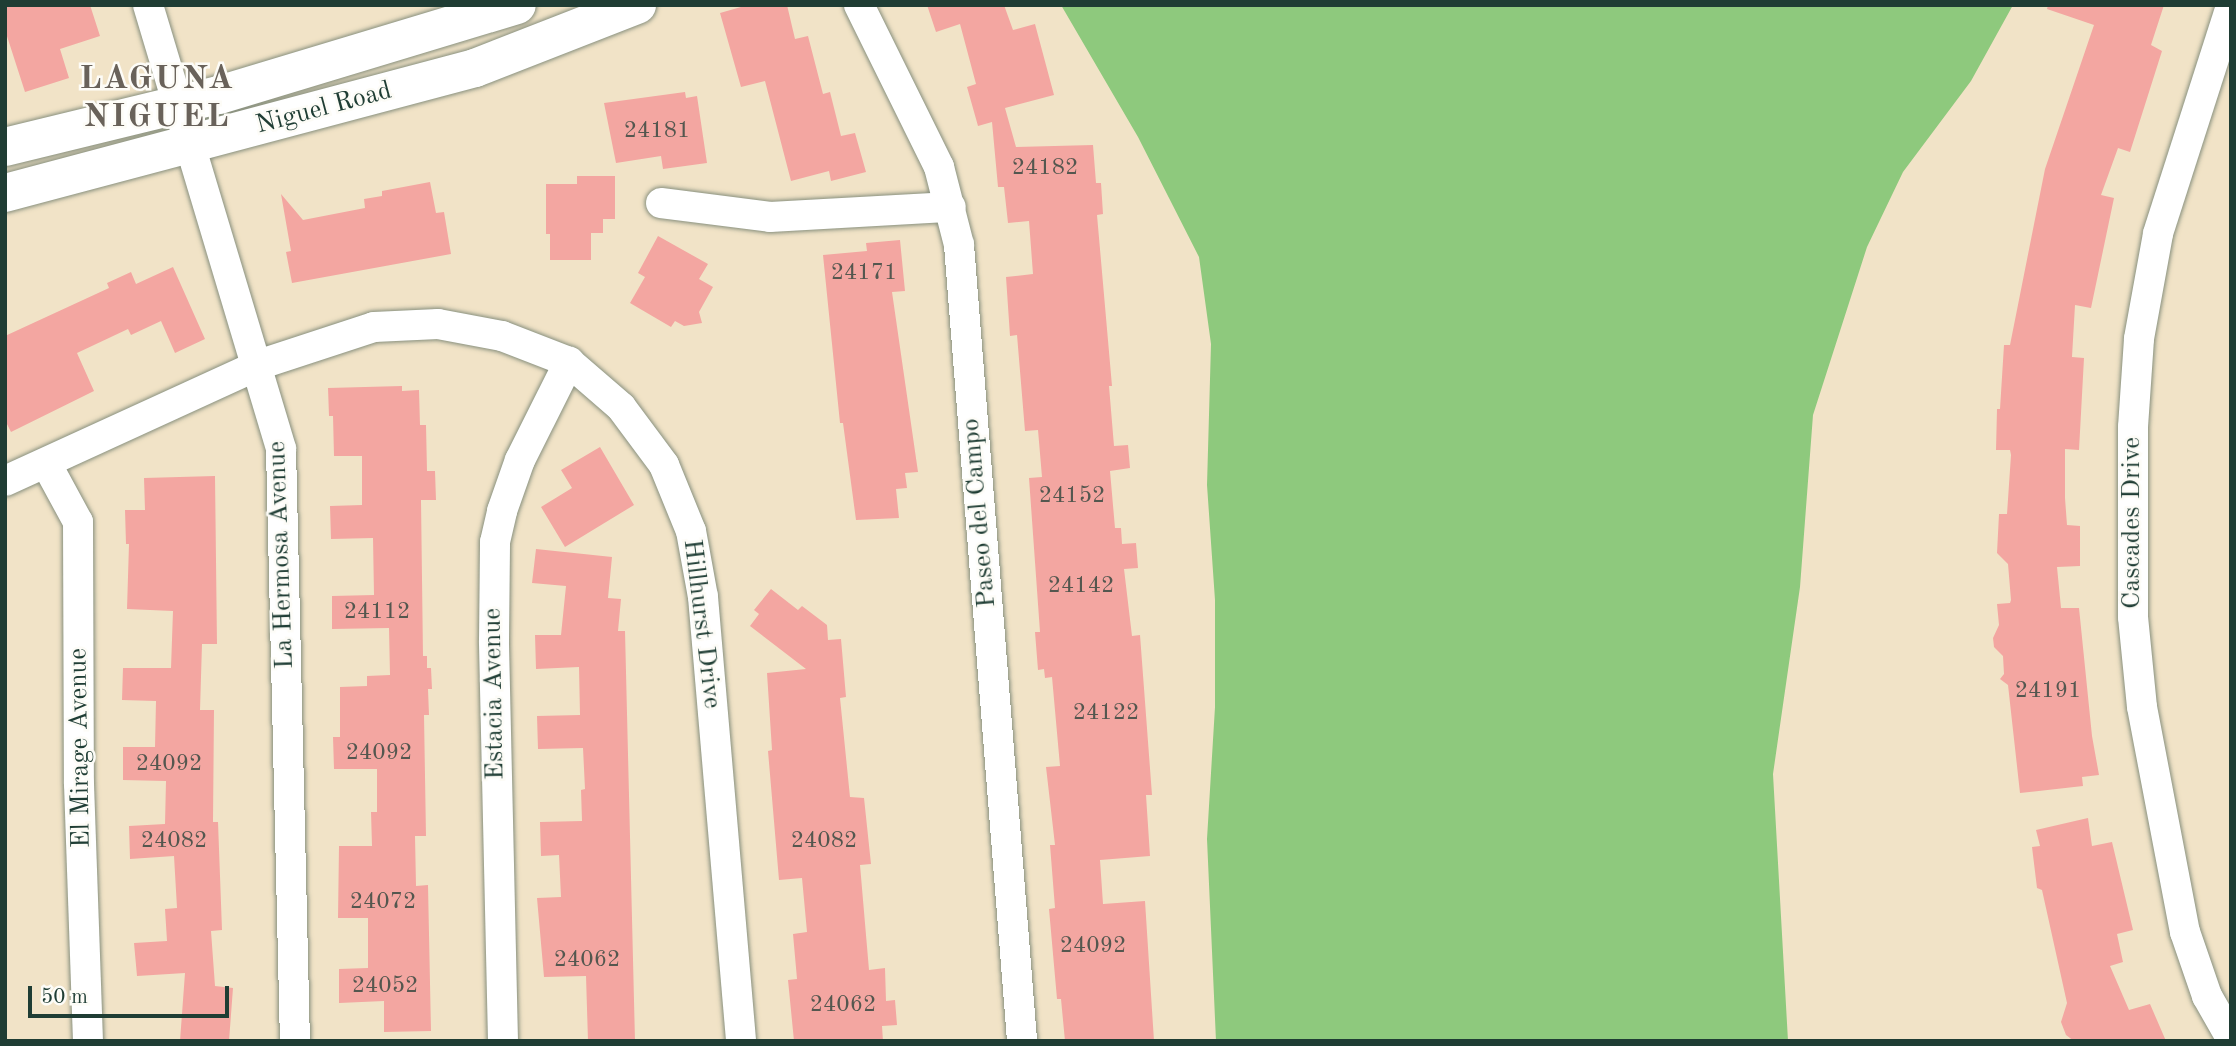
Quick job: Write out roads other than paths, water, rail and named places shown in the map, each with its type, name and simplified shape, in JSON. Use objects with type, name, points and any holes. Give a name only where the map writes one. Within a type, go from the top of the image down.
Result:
[{"type":"main road","name":"Niguel Road","points":[[5,147],[178,106],[344,59],[517,5]]},
{"type":"main road","name":"Niguel Road","points":[[5,193],[475,68],[637,5]]},
{"type":"street","name":"La Hermosa Avenue","points":[[148,5],[281,449],[295,1041]]},
{"type":"street","name":"Paseo del Campo","points":[[859,5],[939,167],[951,207],[960,259],[1022,1041]]},
{"type":"street","name":"Cascades Drive","points":[[2231,6],[2158,234],[2139,339],[2133,427],[2133,617],[2142,707],[2185,932],[2207,996],[2231,1038]]},
{"type":"street","points":[[661,203],[770,217],[951,207]]},
{"type":"street","name":"Hillhurst Drive","points":[[5,481],[258,365],[374,327],[438,324],[502,336],[569,362],[621,407],[664,465],[691,531],[703,597],[741,1041]]},
{"type":"street","name":"Estacia Avenue","points":[[503,1041],[494,619],[495,542],[502,511],[520,460],[569,362]]},
{"type":"street","name":"El Mirage Avenue","points":[[46,463],[78,522],[79,784],[89,1041]]},
{"type":"district","name":"LAGUNA NIGUEL","points":[[157,99]]}]
